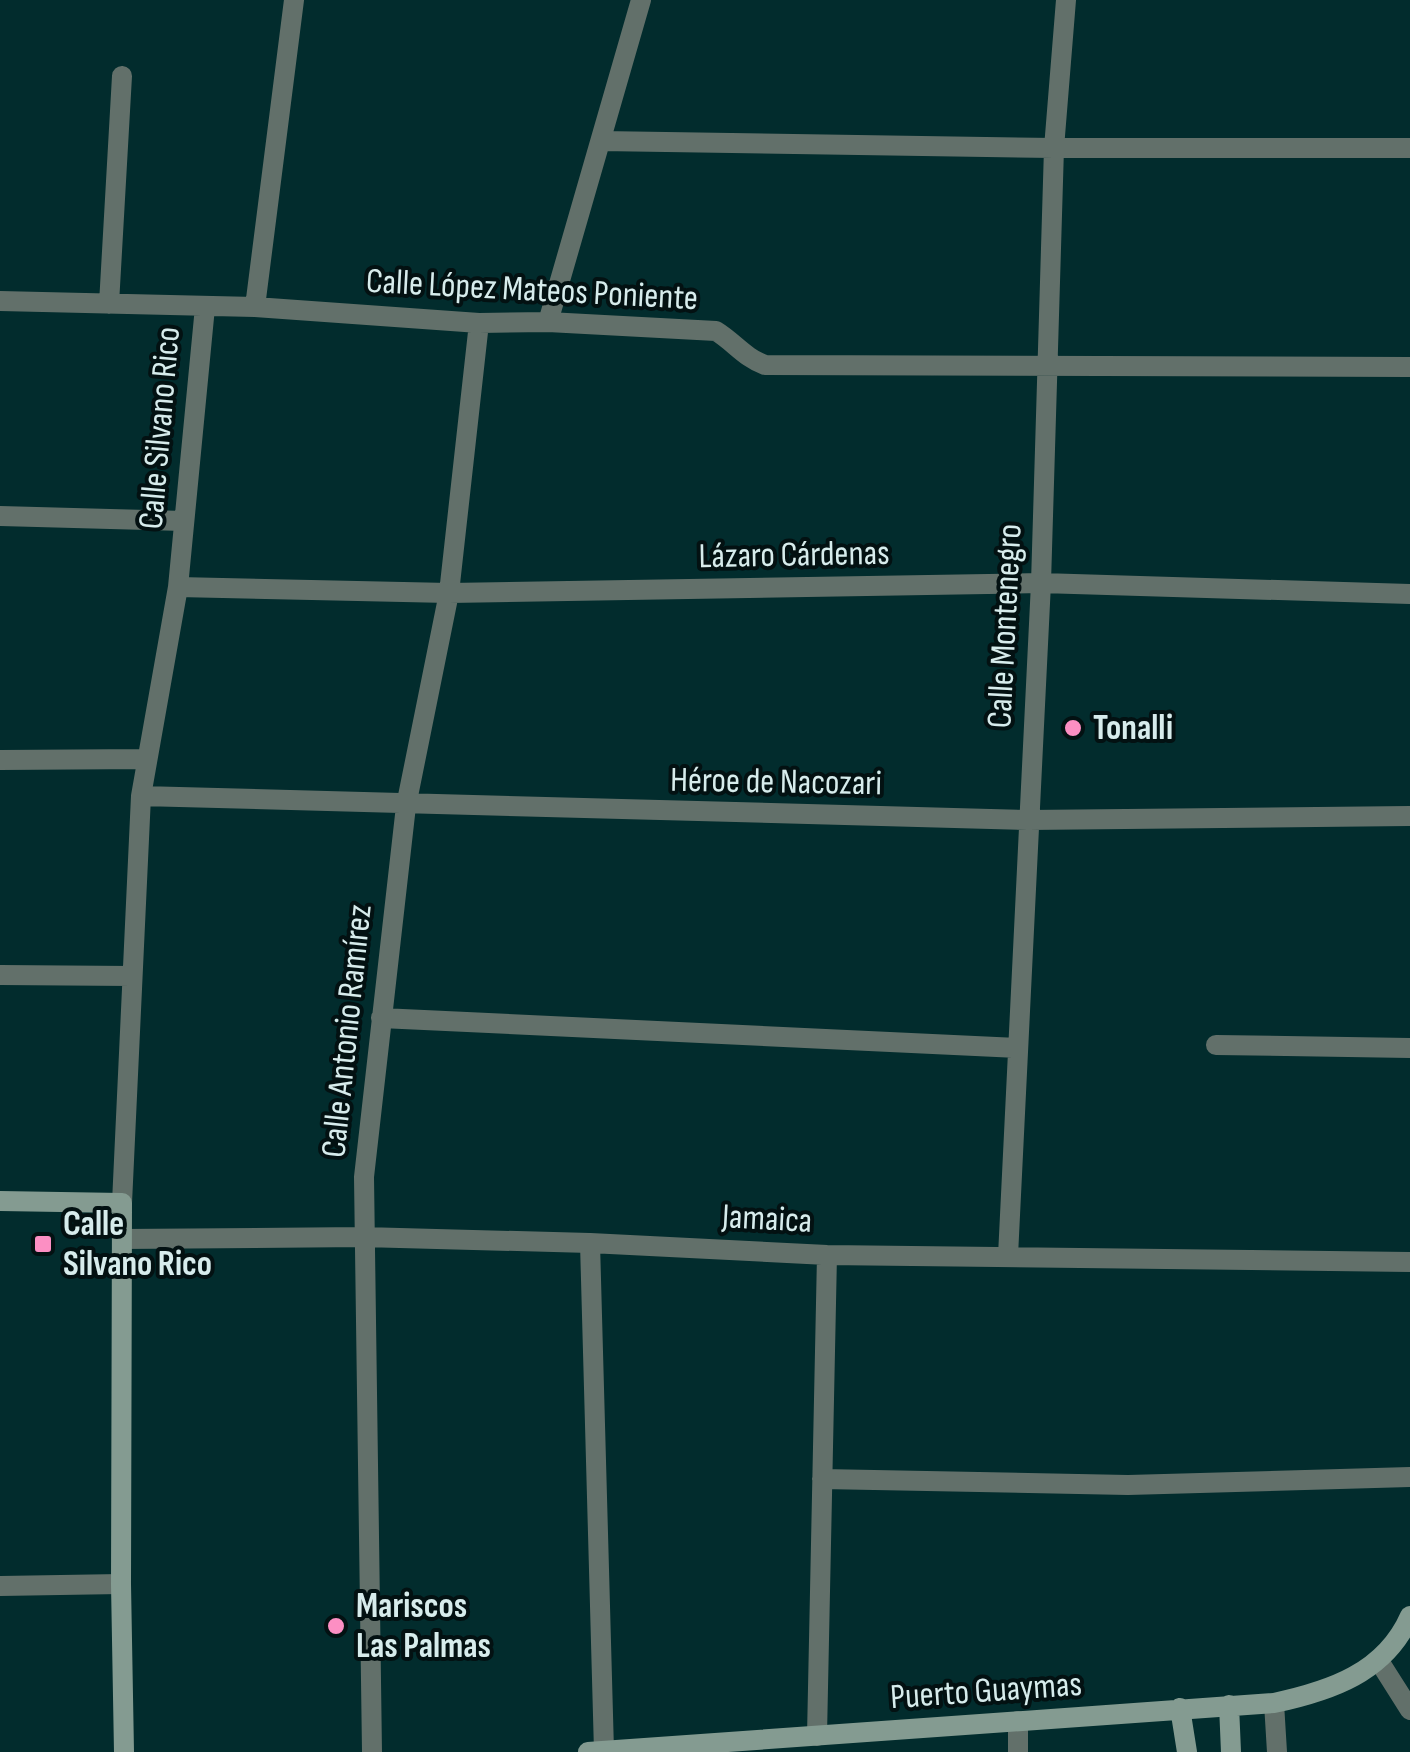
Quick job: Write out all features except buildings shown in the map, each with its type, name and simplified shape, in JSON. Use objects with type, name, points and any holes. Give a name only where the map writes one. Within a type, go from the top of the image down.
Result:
[{"type":"street","points":[[255,308],[294,0]]},
{"type":"street","points":[[548,322],[640,0]]},
{"type":"street","name":"Calle Montenegro","points":[[1008,1256],[1041,583],[1054,148],[1066,0]]},
{"type":"street","points":[[108,304],[122,76]]},
{"type":"street","points":[[601,141],[1054,148],[1410,148]]},
{"type":"street","name":"Calle López Mateos Poniente","points":[[0,300],[255,308],[479,323],[548,322],[716,331],[732,340],[749,360],[764,365],[1410,367]]},
{"type":"street","name":"Calle Silvano Rico","points":[[124,1752],[120,1584],[122,1203],[142,796],[178,587],[205,307]]},
{"type":"street","name":"Calle Antonio Ramírez","points":[[372,1752],[364,1177],[406,806],[448,594],[479,323]]},
{"type":"street","points":[[0,516],[184,521]]},
{"type":"street","name":"Lázaro Cárdenas","points":[[178,587],[448,594],[1041,583],[1410,594]]},
{"type":"street","points":[[0,760],[146,759]]},
{"type":"street","name":"Héroe de Nacozari","points":[[142,796],[1028,820],[1410,816]]},
{"type":"street","points":[[0,975],[132,976]]},
{"type":"street","points":[[381,1018],[1018,1048]]},
{"type":"street","points":[[1216,1045],[1410,1048]]},
{"type":"street","points":[[0,1202],[122,1203]]},
{"type":"street","name":"Jamaica","points":[[122,1239],[363,1237],[827,1255],[1410,1262]]},
{"type":"street","points":[[590,1243],[604,1751]]},
{"type":"street","points":[[817,1736],[827,1255]]},
{"type":"street","points":[[822,1479],[1128,1485],[1410,1477]]},
{"type":"street","points":[[0,1586],[120,1584]]},
{"type":"street","points":[[1410,1616],[1402,1635],[1380,1661],[1410,1710]]},
{"type":"street","name":"Puerto Guaymas","points":[[588,1752],[817,1736],[847,1743],[1018,1721],[1274,1702],[1320,1693],[1380,1661]]},
{"type":"street","points":[[1274,1702],[1277,1752]]},
{"type":"street","points":[[1230,1705],[1231,1752]]},
{"type":"street","points":[[1180,1708],[1186,1752]]},
{"type":"street","points":[[1018,1721],[1018,1752]]},
{"type":"place","name":"Tonalli","points":[[1073,728]]},
{"type":"place","name":"Calle Silvano Rico","points":[[43,1244]]},
{"type":"place","name":"Mariscos Las Palmas","points":[[336,1626]]}]
